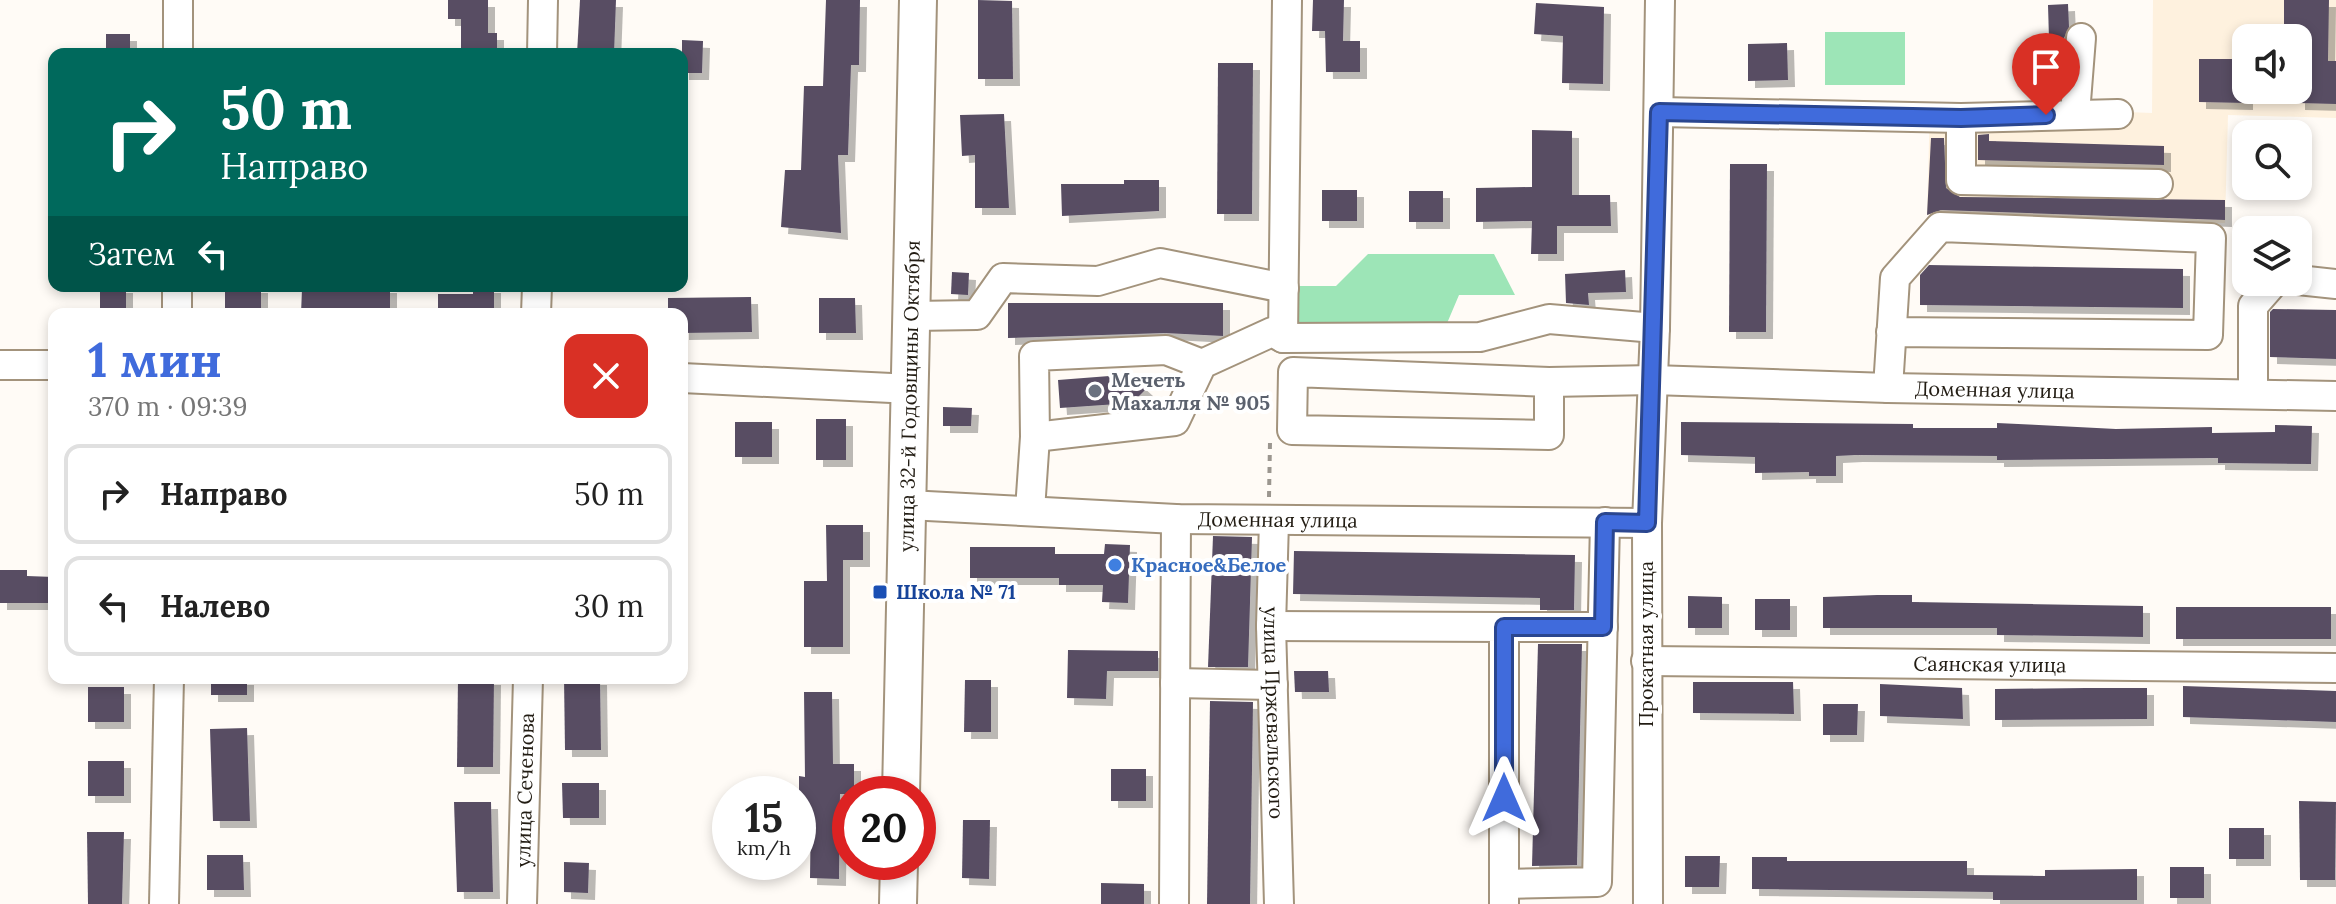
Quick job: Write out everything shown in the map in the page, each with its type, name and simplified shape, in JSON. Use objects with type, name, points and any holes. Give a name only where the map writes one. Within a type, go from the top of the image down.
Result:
[{"type":"main road","name":"улица 32-й Годовщины Октября","points":[[901,776],[918,0]]},
{"type":"main road","points":[[898,904],[899,880]]},
{"type":"street","points":[[178,0],[178,48]]},
{"type":"street","points":[[542,48],[543,0]]},
{"type":"street","points":[[1283,338],[1287,0]]},
{"type":"street","name":"Прокатная улица","points":[[1648,904],[1647,523],[1655,328],[1660,0]]},
{"type":"street","points":[[2075,114],[2081,38]]},
{"type":"street","points":[[1659,112],[1961,118],[2118,114]]},
{"type":"street","points":[[1961,118],[1961,180],[2158,184]]},
{"type":"street","points":[[1888,388],[1891,332],[1895,278],[1940,227],[2211,238],[2208,335],[1891,332]]},
{"type":"street","points":[[913,316],[977,315],[1003,278],[1098,281],[1160,263],[1284,288]]},
{"type":"street","points":[[2312,281],[2336,284]]},
{"type":"street","points":[[2253,392],[2253,306],[2262,296]]},
{"type":"street","points":[[1035,437],[1175,421],[1202,364],[1272,332],[1283,338],[1480,337],[1549,319],[1655,328]]},
{"type":"street","points":[[1030,510],[1035,437],[1034,356],[1166,350],[1202,364]]},
{"type":"street","points":[[0,365],[48,365]]},
{"type":"street","name":"Доменная улица","points":[[1549,382],[1549,435],[1292,430],[1293,372],[1549,382],[1653,380],[1888,388],[2253,392],[2336,396]]},
{"type":"street","points":[[688,378],[912,389]]},
{"type":"street","name":"Доменная улица","points":[[908,505],[1176,519],[1647,523]]},
{"type":"street","points":[[1174,904],[1176,519]]},
{"type":"street","name":"улица Пржевальского","points":[[1274,521],[1271,626],[1279,904]]},
{"type":"street","points":[[1504,627],[1504,894],[1597,882],[1605,522]]},
{"type":"street","points":[[1271,626],[1603,627]]},
{"type":"street","name":"Саянская улица","points":[[1646,661],[2336,668]]},
{"type":"street","points":[[1175,683],[1273,685]]},
{"type":"street","points":[[164,904],[169,684]]},
{"type":"street","name":"улица Сеченова","points":[[522,904],[528,684]]},
{"type":"shaded area","points":[[2153,0],[2336,0],[2336,118],[2228,115],[2225,223],[1927,215],[1930,104],[2152,113]]},
{"type":"green space","points":[[1825,32],[1905,32],[1905,85],[1825,85]]},
{"type":"green space","points":[[1368,254],[1494,254],[1515,295],[1459,295],[1445,328],[1295,327],[1294,286],[1336,286]]},
{"type":"building","points":[[448,0],[488,0],[488,33],[497,33],[497,48],[461,48],[461,19],[448,19]]},
{"type":"building","points":[[580,0],[616,0],[614,48],[577,48]]},
{"type":"building","points":[[826,0],[860,0],[859,65],[851,65],[848,155],[838,155],[841,233],[781,227],[785,170],[801,170],[804,86],[823,86]]},
{"type":"building","points":[[978,0],[1012,1],[1013,79],[978,79]]},
{"type":"building","points":[[1313,0],[1344,0],[1343,41],[1360,41],[1360,72],[1326,72],[1325,31],[1312,31]]},
{"type":"building","points":[[2284,0],[2329,0],[2328,61],[2336,61],[2336,104],[2312,103],[2312,24],[2284,24]]},
{"type":"building","points":[[1536,3],[1604,7],[1603,84],[1562,83],[1563,36],[1534,34]]},
{"type":"building","points":[[2068,4],[2069,27],[2064,38],[2049,39],[2048,5]]},
{"type":"building","points":[[106,34],[130,34],[130,48],[106,48]]},
{"type":"building","points":[[682,40],[703,41],[702,73],[688,73],[688,48],[682,48]]},
{"type":"building","points":[[1787,43],[1788,80],[1748,81],[1748,44]]},
{"type":"building","points":[[2199,59],[2232,59],[2232,103],[2199,102]]},
{"type":"building","points":[[1218,63],[1253,63],[1252,214],[1217,214]]},
{"type":"building","points":[[1004,114],[1009,208],[975,208],[975,155],[962,156],[960,115]]},
{"type":"building","points":[[1532,130],[1572,131],[1572,195],[1610,195],[1611,226],[1557,226],[1557,254],[1531,254],[1532,221],[1476,222],[1476,188],[1532,187]]},
{"type":"building","points":[[1989,134],[1989,141],[2164,146],[2164,165],[1978,160],[1978,135]]},
{"type":"building","points":[[1931,138],[1944,138],[1946,188],[1960,197],[2225,200],[2225,220],[1941,210],[1927,215]]},
{"type":"building","points":[[1730,164],[1767,164],[1766,332],[1729,332]]},
{"type":"building","points":[[1124,180],[1159,180],[1159,211],[1062,216],[1061,184],[1124,184]]},
{"type":"building","points":[[1322,190],[1357,190],[1357,221],[1322,221]]},
{"type":"building","points":[[1409,191],[1443,191],[1443,222],[1409,222]]},
{"type":"building","points":[[1929,265],[2183,269],[2183,308],[1920,305],[1920,275]]},
{"type":"building","points":[[1625,270],[1626,292],[1588,293],[1589,305],[1566,303],[1565,274]]},
{"type":"building","points":[[952,272],[969,273],[968,295],[951,294]]},
{"type":"building","points":[[100,292],[126,292],[126,308],[100,308]]},
{"type":"building","points":[[225,292],[261,292],[261,308],[225,308]]},
{"type":"building","points":[[302,292],[390,292],[390,308],[301,308]]},
{"type":"building","points":[[494,292],[494,308],[438,308],[438,294]]},
{"type":"building","points":[[751,297],[752,332],[688,333],[688,308],[668,308],[668,298]]},
{"type":"building","points":[[819,298],[855,298],[856,333],[819,333]]},
{"type":"building","points":[[1008,303],[1223,303],[1223,336],[1165,333],[1008,338]]},
{"type":"building","points":[[2273,309],[2336,310],[2336,359],[2270,357],[2270,312]]},
{"type":"building","name":"Мечеть Махалля № 905","points":[[1135,374],[1136,380],[1146,389],[1132,403],[1060,408],[1058,380]]},
{"type":"building","points":[[943,407],[972,408],[971,426],[943,426]]},
{"type":"building","points":[[816,419],[846,419],[846,460],[816,460]]},
{"type":"building","points":[[735,422],[772,422],[772,457],[735,457]]},
{"type":"building","points":[[1681,422],[1913,424],[1913,428],[1997,428],[1997,423],[2116,429],[2212,427],[2212,433],[2275,432],[2275,425],[2312,426],[2311,464],[2218,463],[2218,458],[1997,460],[1997,456],[1856,455],[1836,456],[1836,476],[1809,476],[1809,472],[1755,473],[1755,457],[1681,455]]},
{"type":"building","points":[[826,525],[863,525],[863,560],[843,560],[843,647],[804,647],[804,581],[827,581]]},
{"type":"building","points":[[1213,536],[1252,537],[1248,667],[1208,667]]},
{"type":"building","points":[[1105,544],[1130,545],[1128,603],[1102,602],[1103,585],[1059,585],[1059,578],[970,578],[970,547],[1055,547],[1055,554],[1104,554]]},
{"type":"building","points":[[1294,551],[1575,555],[1574,610],[1540,610],[1540,598],[1293,594]]},
{"type":"building","points":[[0,570],[27,570],[27,576],[48,577],[48,603],[0,603]]},
{"type":"building","points":[[1912,595],[1912,602],[2143,606],[2143,637],[1997,635],[1997,628],[1823,628],[1823,597]]},
{"type":"building","points":[[1688,596],[1722,597],[1722,628],[1688,628]]},
{"type":"building","points":[[1755,599],[1790,599],[1790,630],[1755,630]]},
{"type":"building","points":[[2176,607],[2331,607],[2331,639],[2176,639]]},
{"type":"building","points":[[1538,644],[1582,644],[1577,865],[1532,866]]},
{"type":"building","points":[[1068,650],[1158,651],[1158,671],[1107,671],[1106,699],[1067,698]]},
{"type":"building","points":[[1294,671],[1328,671],[1329,692],[1295,692]]},
{"type":"building","points":[[965,680],[991,680],[991,732],[964,732]]},
{"type":"building","points":[[1693,682],[1793,682],[1794,714],[1693,713]]},
{"type":"building","points":[[211,684],[247,684],[247,695],[211,695]]},
{"type":"building","points":[[458,684],[494,684],[493,767],[457,767]]},
{"type":"building","points":[[564,684],[600,684],[601,750],[565,750]]},
{"type":"building","points":[[1880,684],[1962,688],[1963,719],[1880,716]]},
{"type":"building","points":[[2183,686],[2336,691],[2336,722],[2183,717]]},
{"type":"building","points":[[88,687],[124,687],[124,722],[88,722]]},
{"type":"building","points":[[2147,688],[2147,719],[1995,720],[1995,689]]},
{"type":"building","points":[[804,692],[832,692],[833,764],[854,764],[854,776],[832,776],[832,879],[816,878],[816,776],[805,776]]},
{"type":"building","points":[[1210,701],[1253,702],[1250,904],[1207,904]]},
{"type":"building","points":[[1823,704],[1858,704],[1857,735],[1823,735]]},
{"type":"building","points":[[247,728],[250,821],[213,821],[210,729]]},
{"type":"building","points":[[88,761],[124,761],[124,796],[88,796]]},
{"type":"building","points":[[1111,769],[1146,769],[1146,801],[1111,801]]},
{"type":"building","points":[[562,783],[599,783],[599,818],[563,818]]},
{"type":"building","points":[[2299,801],[2336,802],[2335,880],[2300,880]]},
{"type":"building","points":[[454,802],[491,802],[493,892],[457,892]]},
{"type":"building","points":[[963,820],[990,820],[989,879],[962,878]]},
{"type":"building","points":[[2229,828],[2264,828],[2264,859],[2229,859]]},
{"type":"building","points":[[87,832],[124,832],[122,904],[88,904]]},
{"type":"building","points":[[207,855],[243,855],[244,890],[207,890]]},
{"type":"building","points":[[1685,856],[1720,856],[1719,887],[1685,887]]},
{"type":"building","points":[[1752,857],[1787,857],[1787,861],[1967,861],[1967,875],[2045,876],[2045,870],[2137,869],[2137,900],[1993,900],[1993,892],[1752,889]]},
{"type":"building","points":[[564,862],[589,863],[588,893],[564,892]]},
{"type":"building","points":[[2170,867],[2204,867],[2204,898],[2170,898]]},
{"type":"building","points":[[1101,883],[1144,884],[1144,904],[1101,904]]},
{"type":"place","name":"Мечеть Махалля № 905","points":[[1095,391]]},
{"type":"place","name":"Красное&Белое","points":[[1115,565]]},
{"type":"place","name":"Школа № 71","points":[[880,592]]},
{"type":"route","points":[[1504,798],[1504,627],[1603,627],[1605,522],[1647,523],[1659,112],[1961,118],[2046,115]]}]
